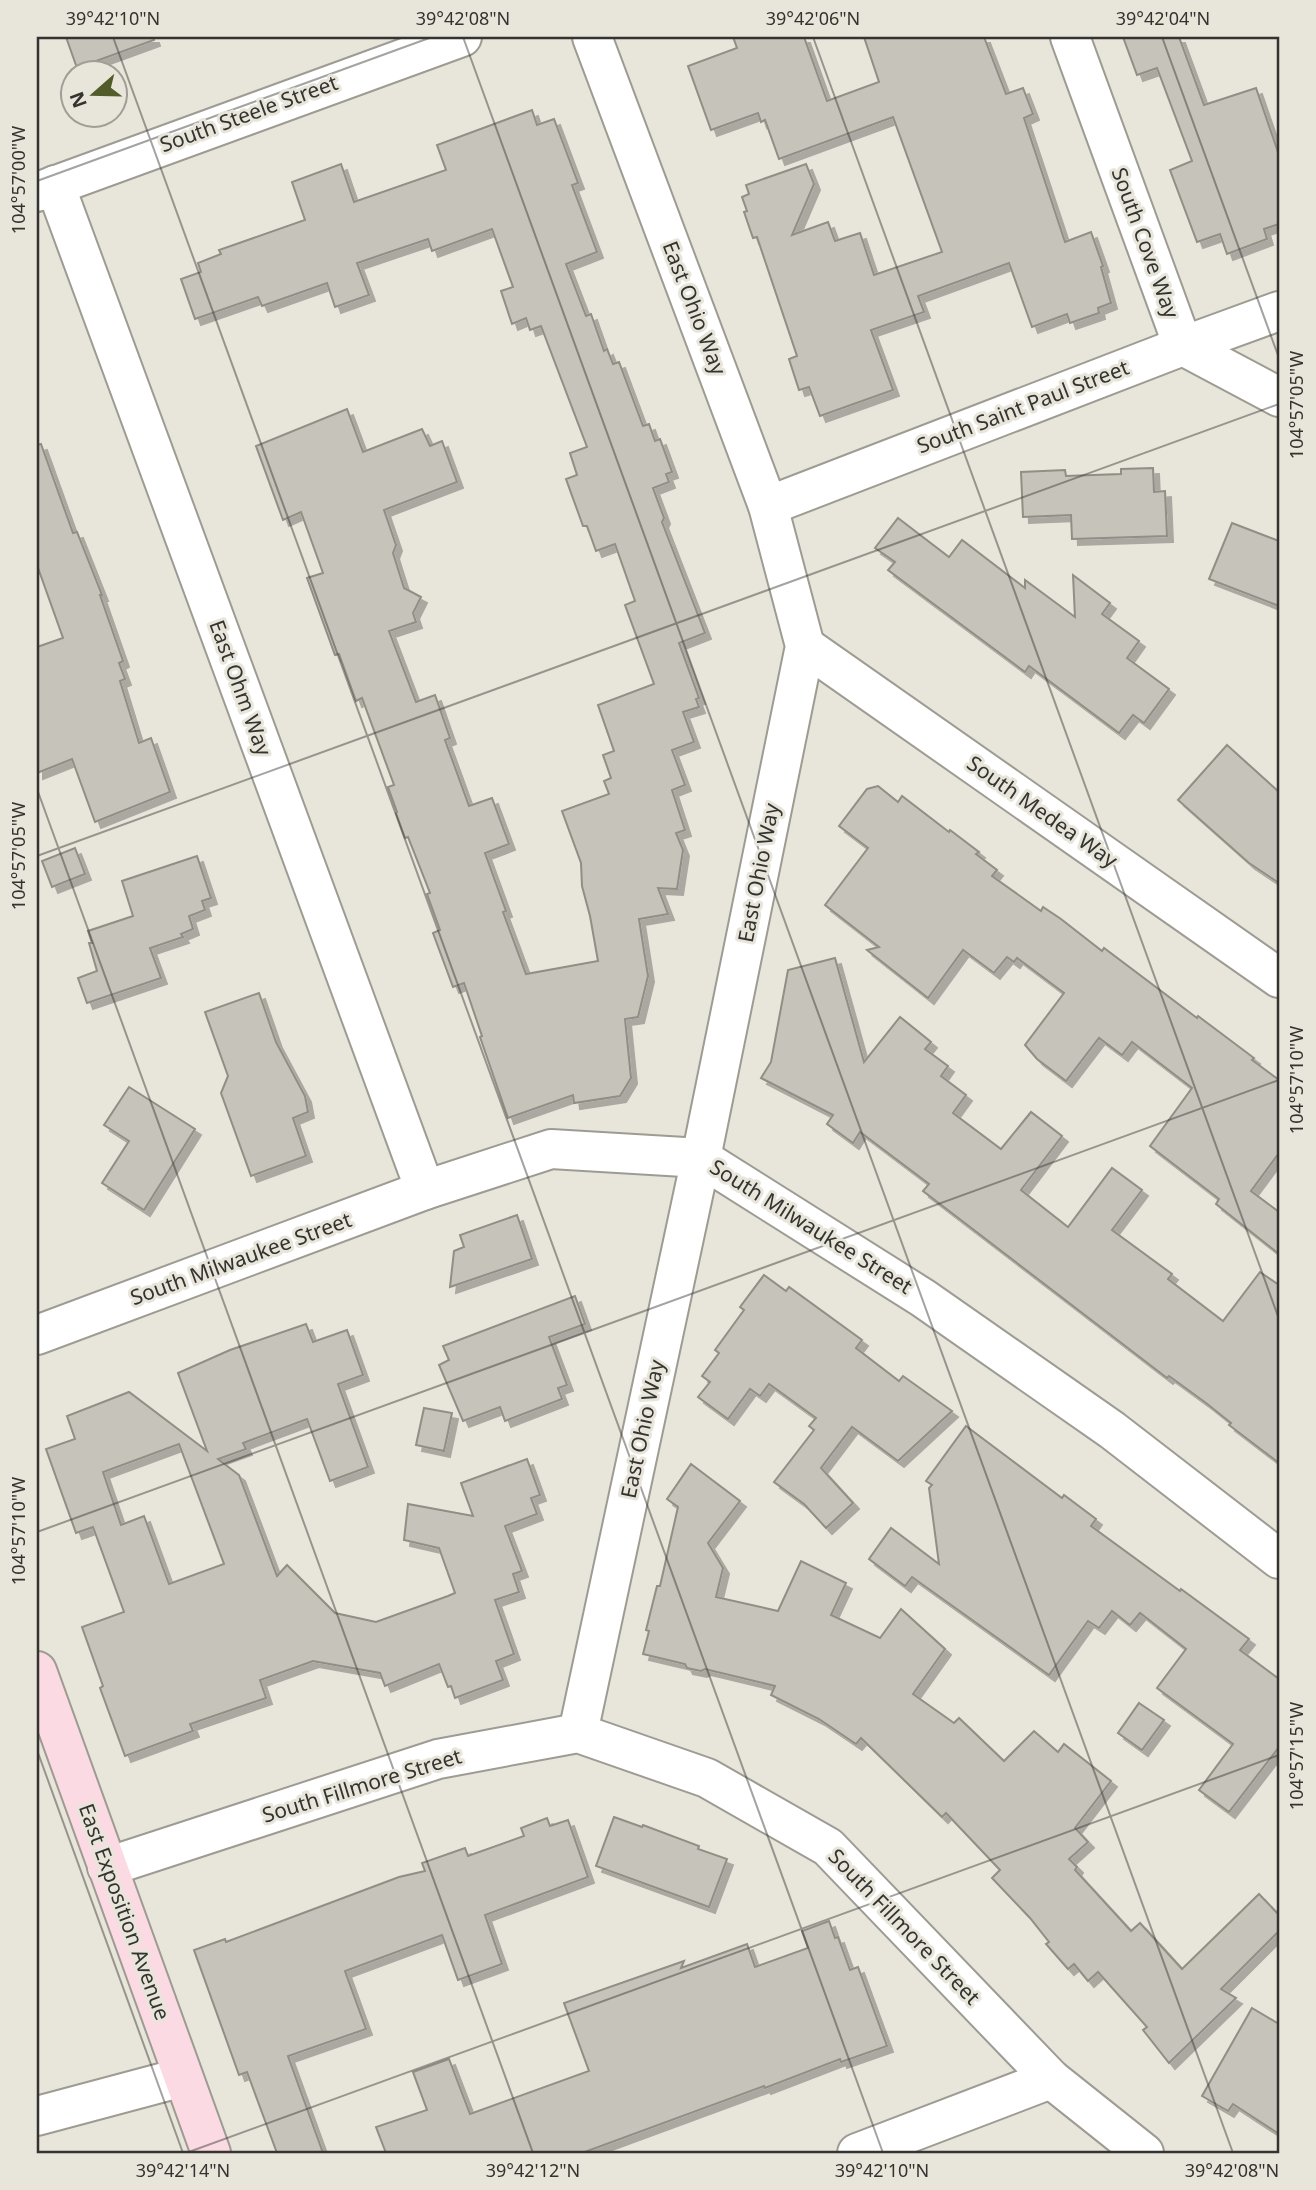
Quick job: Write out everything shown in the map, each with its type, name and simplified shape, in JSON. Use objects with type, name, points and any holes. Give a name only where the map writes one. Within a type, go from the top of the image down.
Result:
[{"type":"street","name":"South Steele Street","points":[[46,189],[462,37]]},
{"type":"street","name":"East Ohio Way","points":[[578,1733],[701,1158],[805,646],[768,506],[592,37]]},
{"type":"street","name":"South Cove Way","points":[[1070,37],[1182,346],[1279,397]]},
{"type":"street","name":"East Ohm Way","points":[[46,189],[425,1190]]},
{"type":"street","name":"South Saint Paul Street","points":[[768,506],[1279,311]]},
{"type":"street","name":"South Medea Way","points":[[805,646],[1279,978]]},
{"type":"street","name":"South Milwaukee Street","points":[[37,1335],[425,1190],[551,1149],[701,1158],[923,1298],[1112,1430],[1279,1559]]},
{"type":"street","name":"East Exposition Avenue","points":[[37,1671],[211,2153]]},
{"type":"street","name":"South Fillmore Street","points":[[107,1867],[438,1759],[578,1733],[707,1778],[828,1847],[1051,2079],[1144,2153]]},
{"type":"street","points":[[37,2116],[183,2077]]},
{"type":"street","points":[[857,2153],[1051,2079]]},
{"type":"building","points":[[66,37],[153,37],[154,40],[99,60],[74,60]]},
{"type":"building","points":[[733,37],[804,37],[827,101],[879,82],[864,37],[984,37],[1006,94],[1023,88],[1033,114],[1024,118],[1065,242],[1091,232],[1103,266],[1101,267],[1111,303],[1098,308],[1099,313],[1070,323],[1067,314],[1032,327],[1009,263],[918,296],[924,312],[871,330],[893,390],[820,416],[809,387],[799,390],[789,359],[797,356],[757,237],[753,238],[744,212],[747,211],[742,197],[749,194],[746,185],[806,164],[814,184],[792,235],[828,222],[835,241],[860,233],[874,275],[942,252],[893,117],[779,159],[765,120],[761,122],[758,113],[711,130],[688,66],[737,48]]},
{"type":"building","points":[[1123,37],[1179,37],[1204,105],[1256,88],[1279,155],[1279,224],[1264,229],[1267,239],[1227,254],[1220,234],[1197,242],[1170,170],[1192,161],[1157,68],[1137,75]]},
{"type":"building","points":[[532,110],[537,125],[554,119],[578,183],[572,185],[597,252],[566,264],[586,316],[591,314],[604,351],[607,349],[613,364],[619,362],[643,426],[649,424],[655,441],[660,439],[672,472],[666,474],[669,482],[653,488],[664,518],[662,522],[705,633],[679,643],[699,698],[696,699],[699,707],[683,712],[694,742],[672,750],[685,785],[672,790],[685,830],[676,833],[683,850],[677,889],[658,888],[668,914],[639,919],[648,976],[638,1017],[625,1019],[631,1078],[620,1096],[574,1103],[573,1095],[508,1118],[464,983],[453,987],[433,933],[440,930],[427,894],[430,893],[396,813],[388,787],[394,785],[362,698],[356,701],[339,654],[335,655],[307,578],[323,573],[301,512],[283,520],[256,446],[347,409],[363,452],[422,429],[430,446],[442,441],[457,482],[384,510],[396,545],[393,553],[404,588],[421,597],[413,613],[416,622],[389,631],[416,702],[435,695],[450,738],[445,740],[469,806],[492,798],[509,844],[485,853],[526,974],[598,961],[582,886],[581,863],[562,811],[609,794],[604,781],[611,778],[603,755],[614,751],[598,705],[654,684],[625,605],[635,601],[615,544],[596,551],[587,526],[583,526],[566,479],[577,475],[570,453],[587,447],[541,326],[530,330],[526,318],[512,324],[501,291],[513,287],[492,229],[432,251],[428,239],[357,263],[369,295],[335,307],[327,283],[262,306],[258,297],[195,319],[181,279],[201,272],[198,263],[221,254],[219,250],[305,220],[292,182],[341,164],[354,202],[446,170],[437,145]]},
{"type":"building","points":[[41,444],[73,533],[77,532],[102,595],[123,661],[119,663],[125,679],[120,681],[139,743],[151,738],[170,792],[95,822],[72,759],[37,773],[37,647],[63,638],[37,565],[37,445]]},
{"type":"building","points":[[1153,468],[1154,492],[1165,491],[1167,536],[1072,539],[1071,515],[1023,517],[1021,472],[1065,470],[1066,476],[1121,474],[1121,469]]},
{"type":"building","points":[[898,518],[949,557],[962,540],[1025,588],[1025,580],[1075,617],[1073,575],[1110,603],[1102,614],[1139,641],[1127,658],[1169,689],[1144,723],[1133,715],[1119,733],[1029,666],[1025,672],[888,570],[895,562],[875,548]]},
{"type":"building","points":[[1232,523],[1279,541],[1279,606],[1209,579]]},
{"type":"building","points":[[1227,745],[1279,792],[1279,883],[1249,863],[1178,800]]},
{"type":"building","points":[[878,786],[898,802],[902,796],[949,832],[950,830],[997,870],[992,876],[1041,911],[1043,907],[1061,919],[1102,951],[1104,948],[1254,1058],[1252,1060],[1279,1080],[1279,1153],[1251,1191],[1279,1212],[1279,1254],[1216,1204],[1219,1199],[1150,1146],[1192,1088],[1132,1042],[1122,1055],[1099,1038],[1066,1081],[1037,1059],[1025,1045],[1064,993],[1017,958],[1014,962],[1007,957],[994,973],[963,950],[928,998],[867,950],[879,947],[825,905],[868,848],[839,826],[867,789]]},
{"type":"building","points":[[75,848],[85,874],[52,887],[42,861]]},
{"type":"building","points":[[197,856],[211,898],[202,901],[205,910],[189,916],[193,929],[181,934],[183,937],[150,948],[161,978],[87,1003],[78,978],[97,971],[88,931],[133,916],[122,881]]},
{"type":"building","points":[[835,958],[864,1062],[900,1017],[931,1042],[925,1049],[948,1066],[941,1076],[966,1095],[953,1113],[1001,1149],[1031,1112],[1062,1136],[1021,1190],[1068,1227],[1112,1168],[1142,1190],[1112,1230],[1172,1274],[1168,1279],[1223,1321],[1260,1272],[1279,1285],[1279,1463],[1229,1425],[1231,1423],[1206,1403],[1169,1376],[1167,1378],[923,1191],[929,1184],[860,1132],[853,1143],[827,1124],[833,1115],[761,1078],[771,1062],[788,970]]},
{"type":"building","points":[[259,993],[276,1042],[305,1096],[308,1112],[293,1118],[306,1156],[251,1176],[221,1093],[228,1076],[205,1012]]},
{"type":"building","points":[[129,1087],[195,1129],[144,1210],[102,1183],[129,1141],[104,1125]]},
{"type":"building","points":[[517,1215],[532,1259],[450,1287],[454,1251],[464,1247],[460,1235]]},
{"type":"building","points":[[764,1275],[786,1291],[789,1287],[862,1340],[856,1348],[899,1381],[903,1376],[952,1411],[898,1461],[852,1427],[821,1468],[853,1503],[826,1528],[804,1504],[774,1482],[814,1430],[809,1426],[816,1418],[769,1384],[760,1396],[750,1389],[728,1419],[698,1397],[710,1382],[702,1376],[719,1353],[715,1350],[744,1310],[740,1307]]},
{"type":"building","points":[[575,1296],[585,1324],[549,1337],[567,1385],[558,1388],[562,1399],[505,1421],[500,1407],[463,1421],[439,1365],[449,1360],[443,1346]]},
{"type":"building","points":[[306,1324],[313,1342],[347,1330],[363,1375],[338,1384],[368,1467],[330,1481],[307,1419],[243,1443],[246,1449],[218,1459],[239,1475],[277,1576],[287,1565],[335,1613],[376,1622],[455,1593],[439,1548],[404,1540],[408,1504],[473,1516],[461,1483],[527,1459],[540,1495],[531,1498],[537,1514],[505,1526],[522,1571],[513,1574],[519,1592],[495,1600],[514,1654],[496,1661],[503,1680],[455,1698],[439,1664],[385,1686],[380,1673],[313,1661],[260,1680],[266,1698],[190,1724],[193,1731],[125,1756],[100,1688],[103,1686],[82,1627],[124,1612],[93,1527],[76,1533],[46,1449],[75,1439],[67,1416],[129,1392],[207,1451],[178,1373],[230,1350]],"holes":[[[179,1444],[224,1564],[169,1584],[144,1516],[121,1525],[103,1472]]]},
{"type":"building","points":[[424,1408],[452,1413],[444,1451],[416,1445]]},
{"type":"building","points":[[966,1426],[1062,1498],[1064,1495],[1096,1519],[1091,1526],[1249,1639],[1240,1650],[1279,1679],[1279,1747],[1229,1812],[1199,1790],[1233,1744],[1157,1688],[1186,1649],[1140,1613],[1130,1625],[1112,1611],[1099,1628],[1088,1621],[1049,1675],[912,1577],[905,1586],[869,1559],[891,1528],[939,1564],[929,1488],[932,1485],[926,1481]]},
{"type":"building","points":[[691,1464],[740,1501],[708,1543],[723,1568],[716,1597],[778,1611],[801,1561],[846,1583],[831,1615],[880,1638],[901,1609],[945,1649],[913,1694],[954,1723],[959,1718],[1004,1761],[1034,1731],[1058,1752],[1064,1744],[1111,1781],[1075,1828],[1088,1842],[1069,1859],[1077,1867],[1075,1870],[1131,1931],[1140,1923],[1182,1969],[1259,1894],[1279,1915],[1279,1931],[1221,1989],[1236,1998],[1169,2063],[1143,2030],[1147,2027],[1098,1972],[1088,1981],[1074,1964],[1068,1969],[1046,1944],[1049,1942],[1030,1918],[992,1878],[1000,1870],[946,1813],[942,1817],[861,1738],[856,1744],[819,1719],[771,1695],[775,1686],[705,1669],[701,1671],[687,1668],[685,1664],[643,1654],[649,1631],[646,1630],[657,1586],[660,1586],[678,1507],[667,1499]]},
{"type":"building","points":[[1139,1703],[1164,1720],[1142,1750],[1118,1733]]},
{"type":"building","points":[[614,1817],[642,1827],[643,1825],[727,1859],[709,1907],[596,1866]]},
{"type":"building","points":[[547,1818],[550,1826],[568,1820],[588,1877],[485,1915],[502,1964],[458,1980],[442,1935],[345,1971],[366,2029],[288,2056],[323,2153],[277,2153],[247,2072],[239,2075],[194,1950],[225,1939],[226,1942],[399,1877],[425,1871],[422,1863],[465,1848],[468,1856],[524,1836],[521,1828]]},
{"type":"building","points":[[829,1921],[850,1970],[858,1967],[887,2046],[841,2062],[840,2059],[582,2153],[386,2153],[376,2127],[427,2110],[413,2072],[449,2059],[470,2114],[589,2071],[564,2003],[684,1961],[681,1968],[747,1944],[755,1967],[808,1948],[802,1931]]},
{"type":"building","points":[[1252,2008],[1279,2024],[1279,2134],[1233,2104],[1228,2111],[1202,2096]]}]
